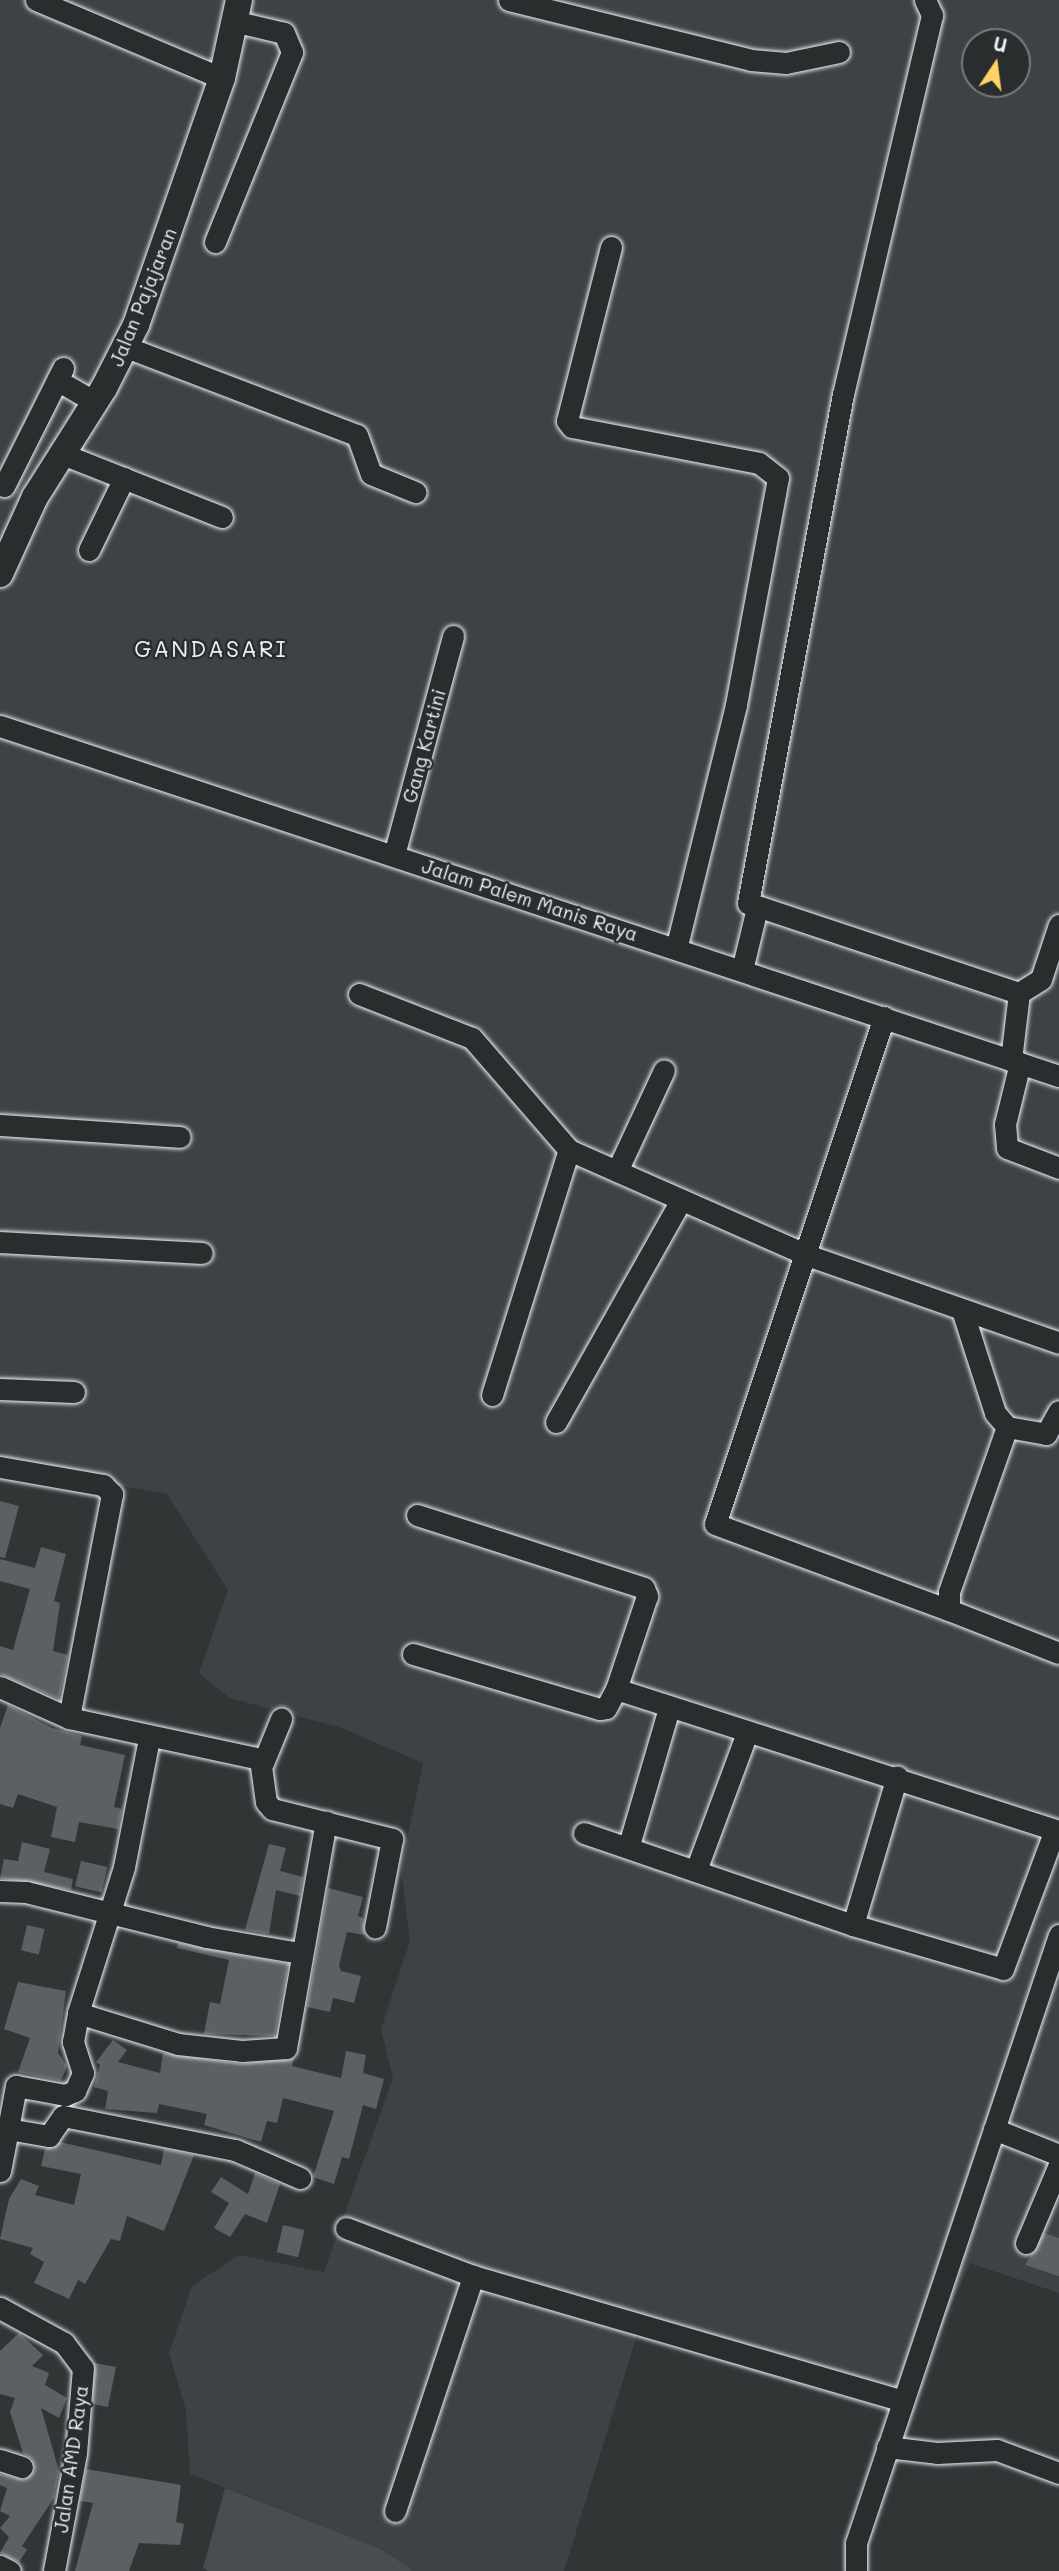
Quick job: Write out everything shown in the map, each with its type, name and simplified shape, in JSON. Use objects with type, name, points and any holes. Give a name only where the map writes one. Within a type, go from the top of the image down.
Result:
[{"type":"main road","name":"Jalan Pajajaran","points":[[0,574],[35,497],[126,347],[222,78],[238,11]]},
{"type":"street","points":[[36,0],[222,78]]},
{"type":"street","points":[[509,0],[751,60],[786,63],[839,52]]},
{"type":"street","points":[[925,0],[932,15],[843,394],[748,903],[1019,993]]},
{"type":"street","points":[[215,242],[292,51],[284,33],[238,11]]},
{"type":"street","points":[[611,247],[567,421],[572,427],[759,463],[778,478],[733,718],[676,948]]},
{"type":"street","points":[[126,347],[357,435],[371,474],[415,492]]},
{"type":"street","points":[[35,497],[2,485],[60,374],[95,402]]},
{"type":"street","points":[[60,453],[222,517]]},
{"type":"street","points":[[89,550],[124,478]]},
{"type":"street","name":"Gang Kartini","points":[[394,855],[453,636]]},
{"type":"street","name":"Jalam Palem Manis Raya","points":[[0,726],[1059,1076]]},
{"type":"street","points":[[742,970],[757,908]]},
{"type":"street","points":[[1019,993],[1041,979],[1059,925]]},
{"type":"street","points":[[359,993],[472,1038],[569,1150],[807,1255],[1059,1342]]},
{"type":"street","points":[[1019,993],[1016,1062],[1005,1124],[1007,1148],[1059,1168]]},
{"type":"street","points":[[884,1017],[807,1255],[715,1524],[1059,1653]]},
{"type":"street","points":[[617,1171],[664,1070]]},
{"type":"street","points":[[0,1125],[180,1137]]},
{"type":"street","points":[[492,1395],[569,1150]]},
{"type":"street","points":[[556,1422],[681,1200]]},
{"type":"street","points":[[0,1242],[202,1253]]},
{"type":"street","points":[[962,1310],[995,1413],[1007,1427],[1046,1434],[1059,1411]]},
{"type":"street","points":[[0,1389],[74,1392]]},
{"type":"street","points":[[949,1610],[949,1592],[1007,1427]]},
{"type":"street","points":[[0,1467],[103,1485],[112,1494],[69,1718]]},
{"type":"street","points":[[413,1654],[600,1709],[606,1708],[616,1689],[647,1596],[644,1588],[417,1515]]},
{"type":"street","points":[[0,1687],[69,1718],[263,1763]]},
{"type":"street","points":[[584,1833],[629,1845],[853,1925],[1003,1969],[1057,1831],[897,1776],[747,1733],[616,1689]]},
{"type":"street","points":[[629,1845],[669,1708]]},
{"type":"street","points":[[281,1719],[263,1763],[268,1807],[393,1840],[375,1927]]},
{"type":"street","points":[[696,1870],[747,1733]]},
{"type":"street","points":[[0,2171],[8,2129],[8,2083],[53,2095],[75,2091],[83,2073],[73,2042],[78,2012],[108,1910],[124,1867],[149,1738]]},
{"type":"street","points":[[853,1925],[897,1776]]},
{"type":"street","points":[[78,2012],[177,2044],[281,2051],[288,2044],[300,1953],[327,1822]]},
{"type":"street","points":[[0,1891],[108,1910],[206,1937],[300,1953]]},
{"type":"street","points":[[856,2571],[856,2543],[994,2129],[1055,1961],[1059,1935]]},
{"type":"street","points":[[8,2129],[49,2136],[63,2116],[235,2150],[300,2178]]},
{"type":"street","points":[[994,2129],[1059,2155]]},
{"type":"street","points":[[1026,2243],[1059,2165]]},
{"type":"street","points":[[346,2228],[473,2276],[902,2401]]},
{"type":"street","points":[[395,2511],[473,2276]]},
{"type":"street","name":"Jalan AMD Raya","points":[[0,2308],[64,2343],[83,2368],[76,2453],[54,2571]]},
{"type":"street","points":[[887,2446],[937,2453],[997,2450],[1059,2473]]},
{"type":"street","points":[[0,2460],[22,2467]]},
{"type":"street","points":[[0,2566],[10,2571]]},
{"type":"shaded area","points":[[0,0],[1059,0],[1059,2293],[970,2263],[901,2418],[637,2335],[564,2571],[414,2571],[379,2548],[190,2474],[186,2410],[169,2353],[192,2286],[239,2255],[324,2272],[393,2078],[381,2029],[410,1941],[401,1869],[423,1763],[342,1728],[230,1698],[199,1673],[228,1590],[167,1494],[0,1464]]},
{"type":"shaded area","points":[[225,2488],[379,2548],[414,2571],[208,2571],[203,2568]]},
{"type":"building","points":[[0,1501],[19,1506],[5,1558],[0,1557]]},
{"type":"building","points":[[41,1547],[66,1554],[54,1601],[60,1603],[53,1651],[68,1655],[59,1699],[0,1674],[0,1646],[13,1650],[30,1589],[0,1581],[0,1559],[35,1568]]},
{"type":"building","points":[[8,1705],[52,1728],[82,1736],[80,1745],[125,1755],[114,1807],[122,1809],[118,1829],[79,1822],[75,1842],[51,1837],[57,1807],[18,1794],[13,1808],[0,1804],[0,1728]]},
{"type":"building","points":[[22,1842],[50,1849],[44,1872],[73,1879],[71,1890],[0,1878],[4,1859],[18,1861]]},
{"type":"building","points":[[269,1844],[286,1848],[280,1871],[303,1877],[300,1896],[276,1890],[269,1934],[245,1930]]},
{"type":"building","points":[[81,1861],[107,1867],[101,1892],[75,1886]]},
{"type":"building","points":[[328,1888],[363,1897],[358,1916],[363,1918],[365,1935],[347,1932],[339,1966],[341,1971],[361,1976],[354,2003],[333,1998],[330,2012],[307,2007]]},
{"type":"building","points":[[27,1925],[45,1929],[39,1954],[21,1950]]},
{"type":"building","points":[[178,1943],[288,1964],[275,2036],[204,2034],[210,2002],[220,2004],[229,1960],[177,1948]]},
{"type":"building","points":[[18,1982],[66,1991],[58,2053],[67,2066],[61,2081],[18,2072],[30,2038],[4,2029]]},
{"type":"building","points":[[113,2040],[127,2050],[118,2062],[160,2073],[163,2053],[241,2064],[294,2058],[292,2066],[341,2078],[346,2051],[366,2055],[363,2073],[384,2079],[376,2109],[363,2105],[349,2159],[342,2157],[334,2184],[313,2177],[334,2111],[283,2098],[277,2123],[267,2121],[261,2142],[204,2125],[207,2114],[159,2104],[157,2113],[105,2109],[108,2091],[94,2087],[100,2065],[96,2062]]},
{"type":"building","points":[[60,2142],[161,2165],[164,2149],[194,2155],[164,2231],[127,2216],[120,2241],[111,2239],[85,2284],[78,2280],[69,2299],[34,2283],[44,2262],[30,2254],[33,2248],[0,2239],[9,2199],[21,2179],[39,2186],[35,2195],[74,2205],[81,2174],[41,2166],[45,2149]]},
{"type":"building","points":[[255,2173],[280,2184],[267,2223],[245,2214],[230,2237],[214,2228],[229,2203],[211,2192],[221,2177],[248,2194]]},
{"type":"building","points":[[283,2225],[304,2230],[298,2257],[277,2252]]},
{"type":"building","points":[[1044,2233],[1059,2238],[1059,2276],[1025,2265]]},
{"type":"building","points":[[19,2333],[43,2355],[32,2366],[49,2373],[45,2385],[67,2398],[59,2418],[41,2408],[59,2471],[54,2498],[22,2546],[27,2550],[19,2562],[0,2553],[9,2537],[0,2528],[10,2516],[0,2511],[7,2488],[0,2485],[0,2474],[24,2480],[35,2470],[32,2459],[23,2453],[10,2412],[15,2398],[0,2394],[0,2351]]},
{"type":"building","points":[[94,2363],[116,2367],[108,2407],[93,2404]]},
{"type":"building","points":[[86,2469],[181,2485],[176,2522],[184,2524],[180,2545],[139,2543],[129,2571],[75,2571],[93,2503],[80,2501]]},
{"type":"district","name":"GANDASARI","points":[[211,648]]}]
